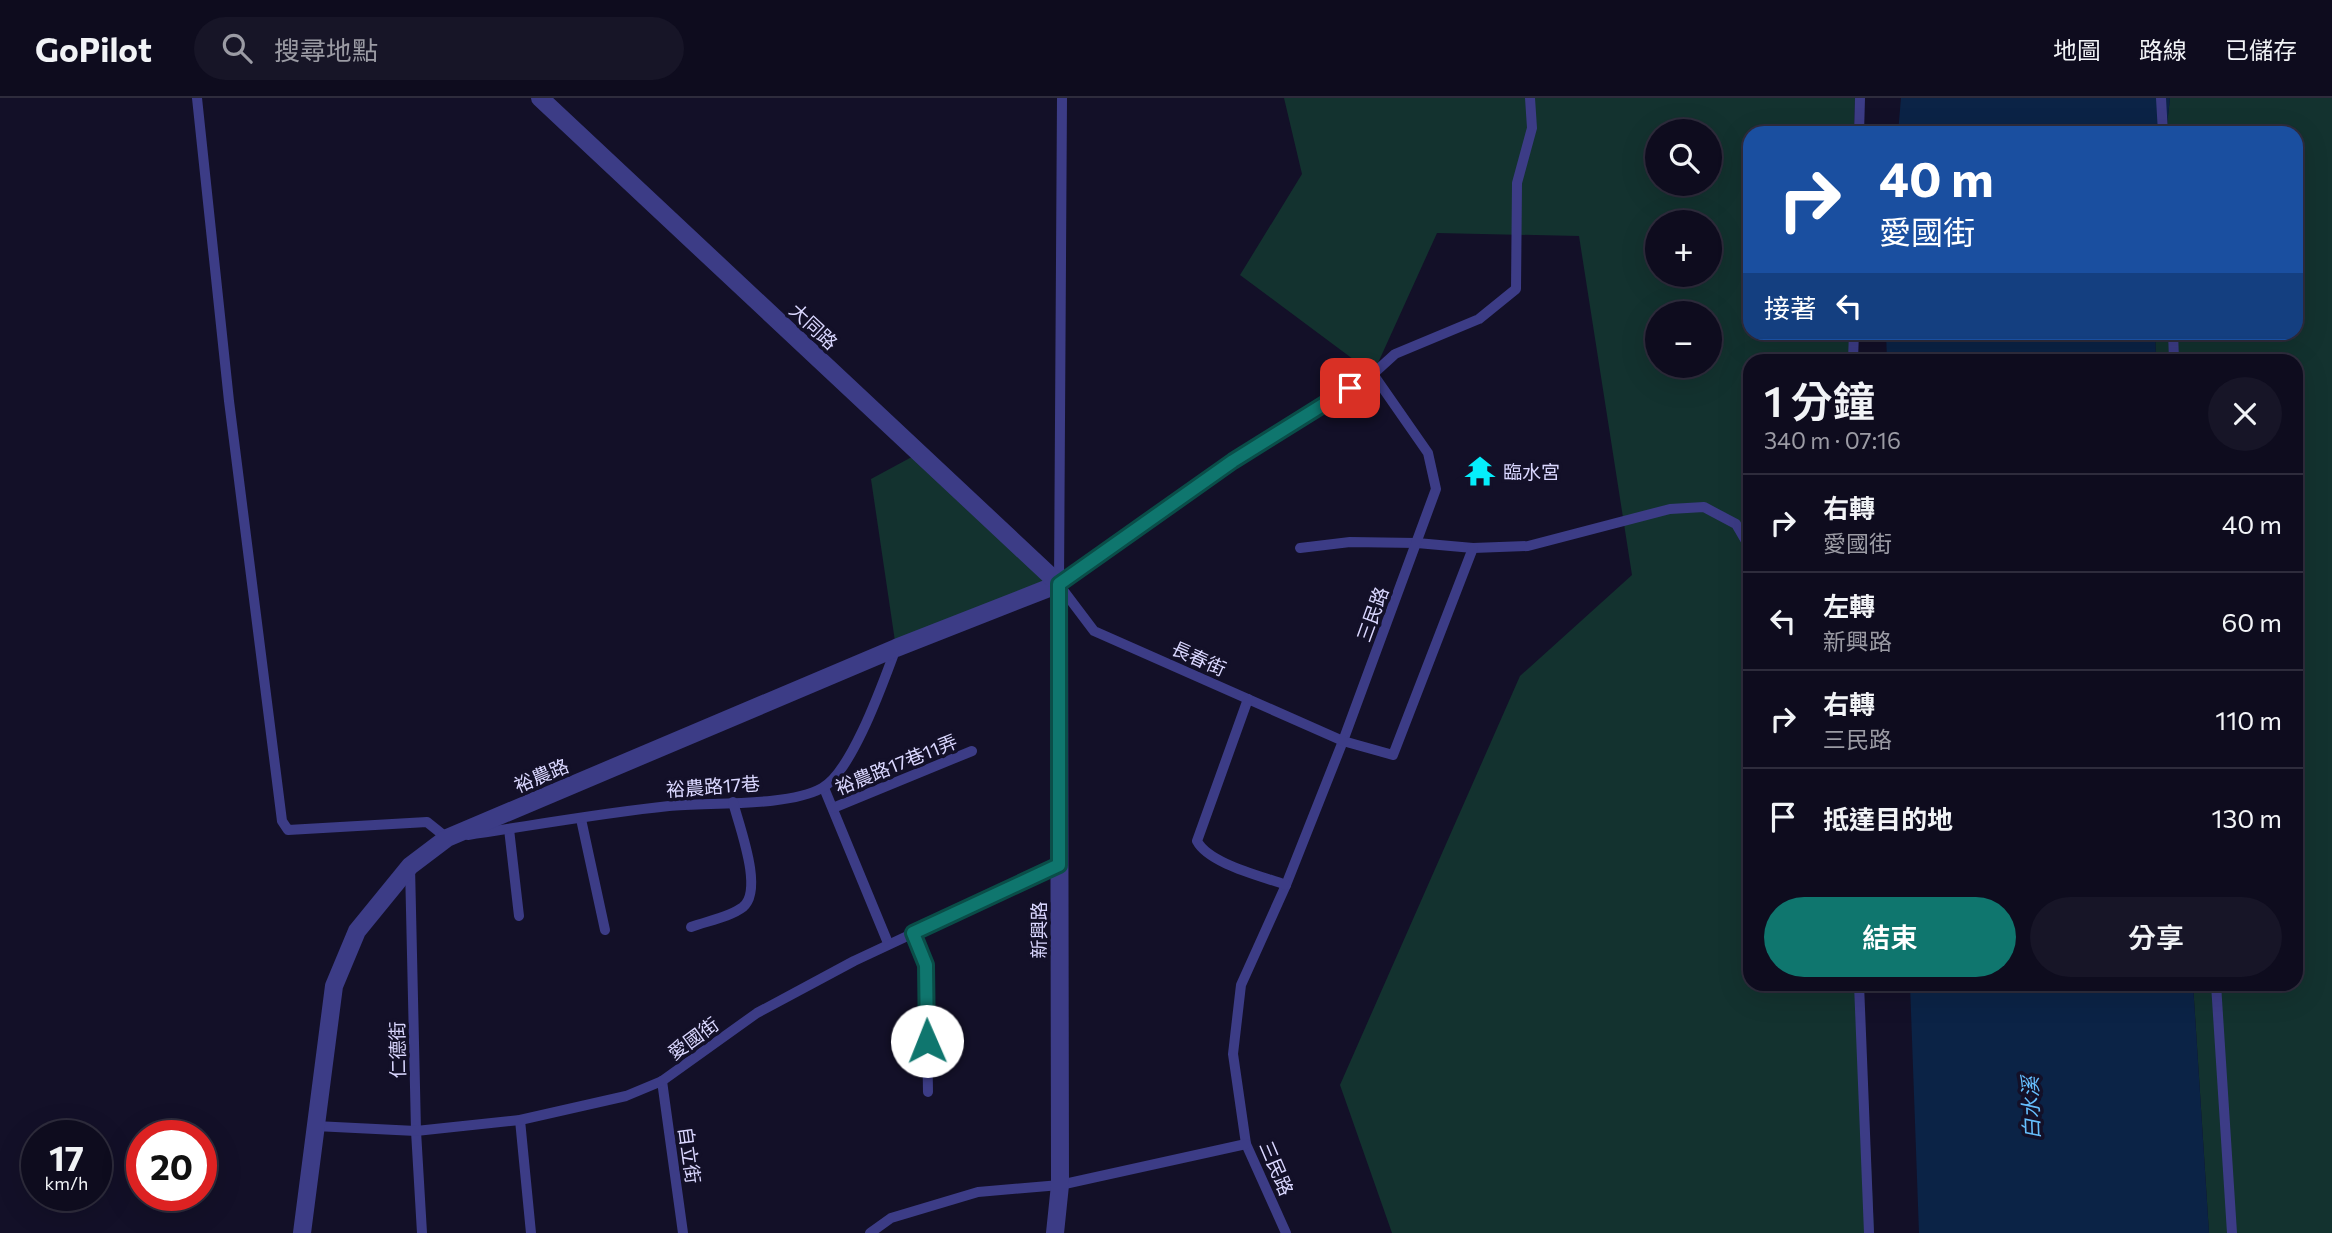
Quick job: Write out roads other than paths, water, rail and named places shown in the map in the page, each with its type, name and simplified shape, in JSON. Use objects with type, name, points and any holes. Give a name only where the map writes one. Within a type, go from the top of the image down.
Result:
[{"type":"street","name":"大同路","points":[[540,98],[1059,584]]},
{"type":"street","name":"裕農路","points":[[302,1233],[334,986],[357,931],[410,866],[447,838],[896,648],[1059,584]]},
{"type":"street","name":"新興路","points":[[1055,1233],[1060,1185],[1059,584]]},
{"type":"lane","points":[[197,98],[229,401],[282,821],[288,830],[427,822],[447,838]]},
{"type":"lane","points":[[1059,584],[1062,98]]},
{"type":"lane","points":[[1059,584],[1233,461],[1373,373],[1395,354],[1479,319],[1516,289],[1517,183],[1532,128],[1531,98]]},
{"type":"lane","points":[[1859,126],[1860,98]]},
{"type":"lane","points":[[2161,98],[2163,126]]},
{"type":"lane","name":"三民路","points":[[1286,1233],[1246,1144],[1233,1054],[1241,985],[1286,886],[1436,489],[1428,453],[1373,373]]},
{"type":"lane","points":[[1300,548],[1350,542],[1417,543],[1473,548],[1528,546],[1670,509],[1704,507],[1736,524],[1743,536]]},
{"type":"lane","name":"長春街","points":[[1059,584],[1094,631],[1343,741],[1393,755],[1473,548]]},
{"type":"lane","points":[[824,788],[851,753],[868,721],[896,648]]},
{"type":"lane","points":[[1248,699],[1197,841],[1202,851],[1286,886]]},
{"type":"lane","name":"裕農路17巷11弄","points":[[832,808],[972,751]]},
{"type":"lane","name":"裕農路17巷","points":[[447,838],[668,806],[800,796],[824,788]]},
{"type":"lane","name":"裕農路17巷11弄","points":[[824,788],[888,943]]},
{"type":"lane","points":[[691,927],[740,909],[750,900],[753,885],[733,802]]},
{"type":"lane","points":[[582,819],[605,930]]},
{"type":"lane","points":[[509,829],[519,916]]},
{"type":"lane","name":"愛國街","points":[[315,1126],[416,1130],[520,1119],[626,1096],[662,1081],[757,1013],[888,943],[1059,865]]},
{"type":"lane","name":"仁德街","points":[[410,866],[416,1130],[422,1233]]},
{"type":"lane","points":[[913,933],[926,965],[928,1091]]},
{"type":"lane","points":[[1859,991],[1869,1233]]},
{"type":"lane","points":[[2216,991],[2232,1233]]},
{"type":"lane","name":"自立街","points":[[662,1081],[683,1233]]},
{"type":"lane","points":[[520,1119],[531,1233]]},
{"type":"lane","points":[[870,1233],[891,1218],[978,1192],[1060,1185],[1246,1144]]},
{"type":"water","points":[[1901,98],[2170,98],[2167,126],[1899,126]]},
{"type":"water","points":[[1886,340],[2155,340],[2156,354],[1887,354]]},
{"type":"water","name":"白水溪","points":[[1910,991],[2193,991],[2209,1233],[1919,1233]]},
{"type":"place","name":"臨水宮","points":[[1480,471]]}]
